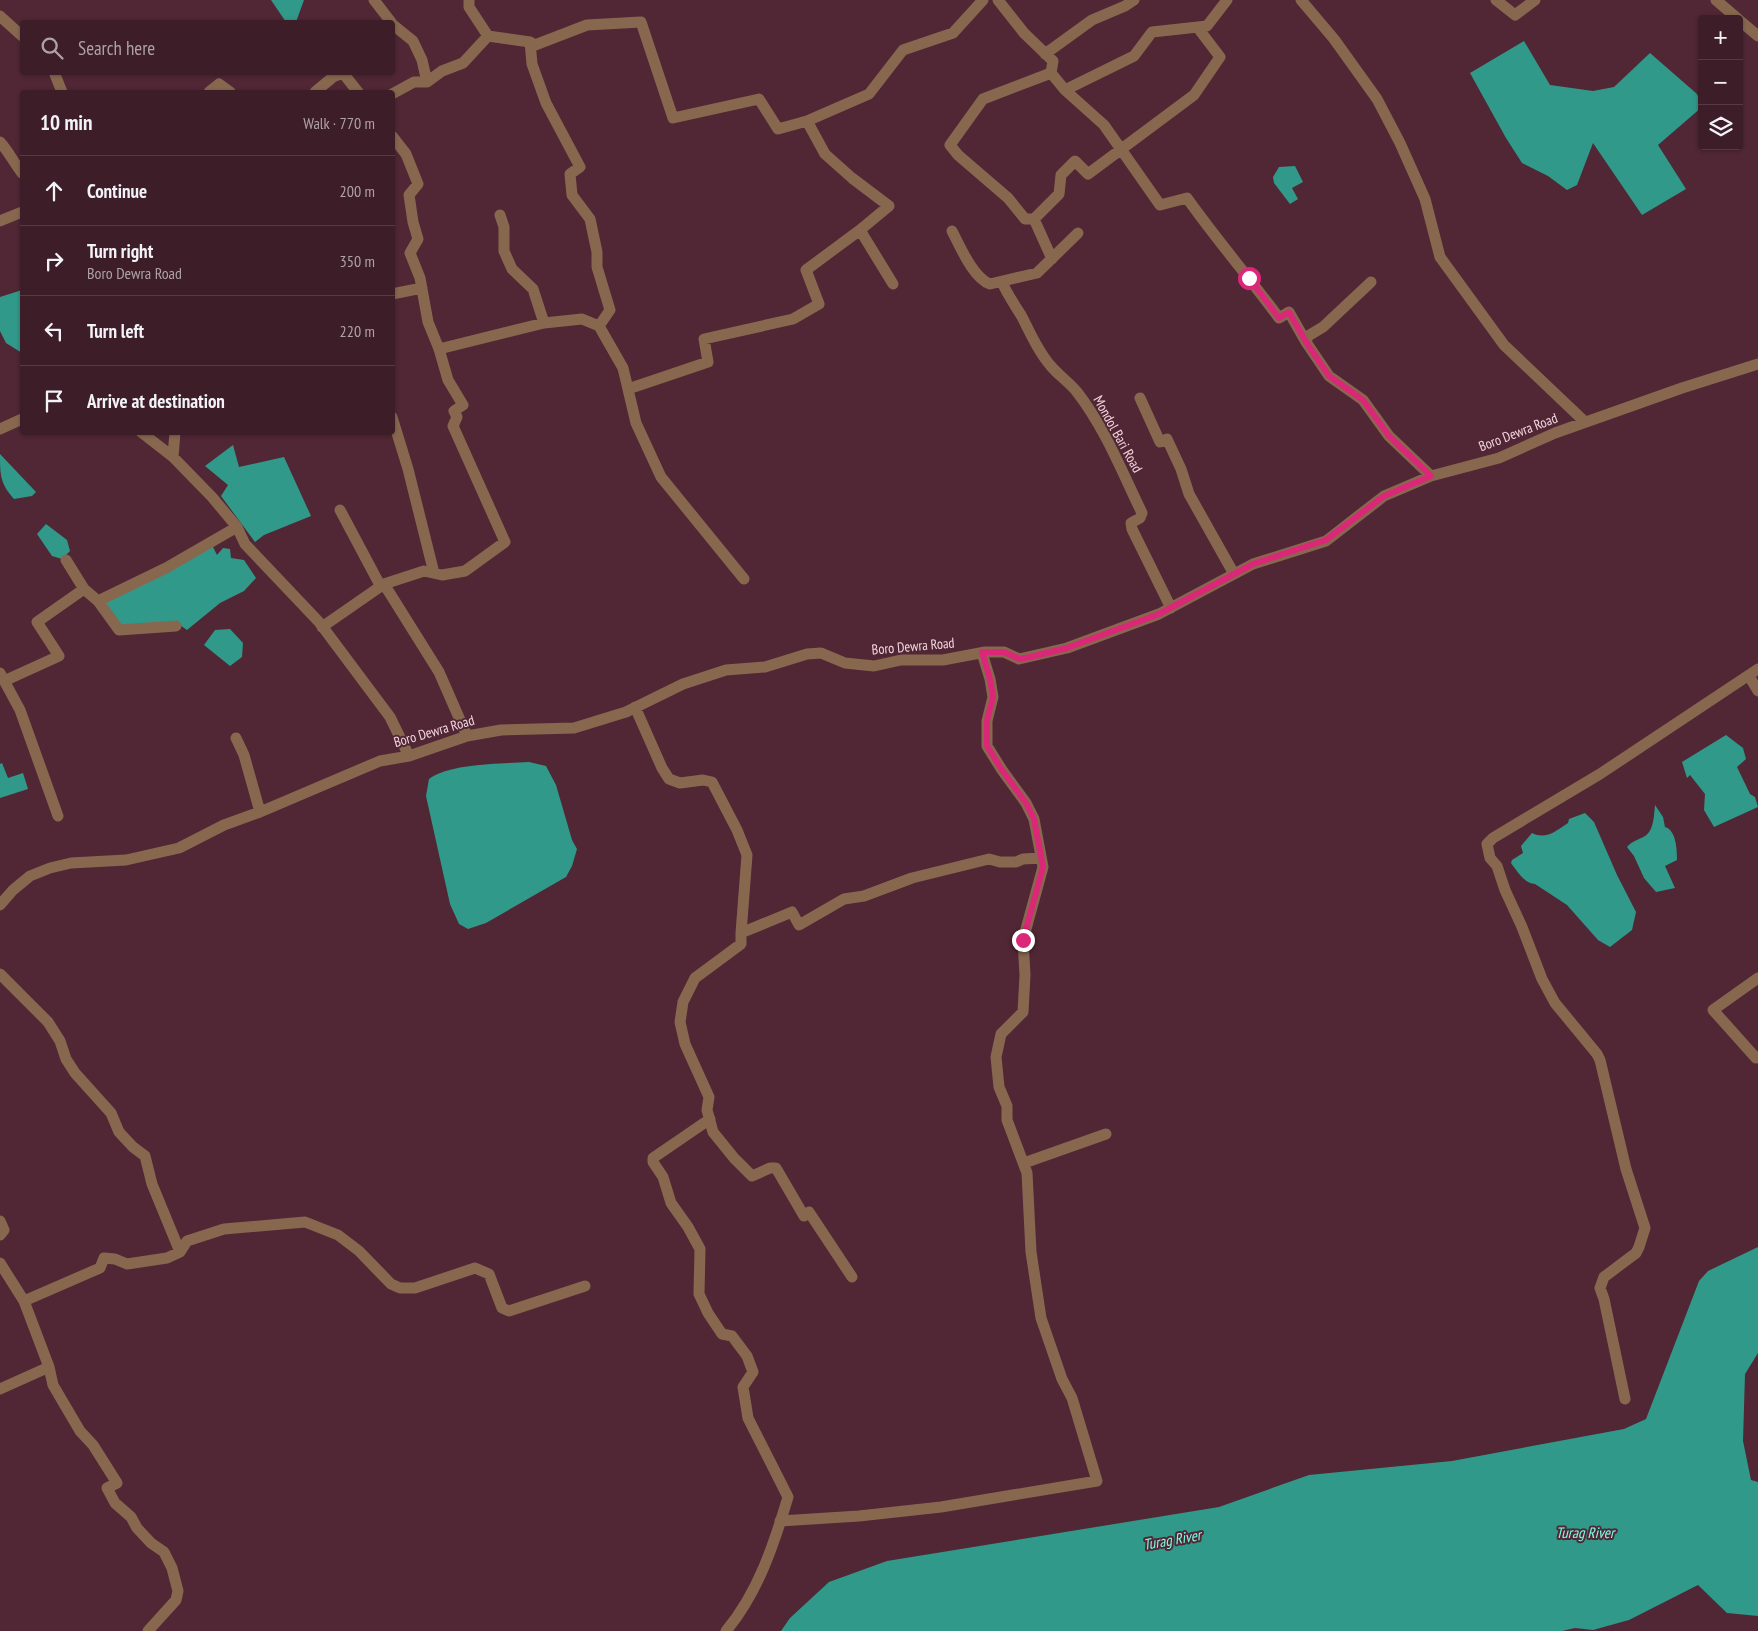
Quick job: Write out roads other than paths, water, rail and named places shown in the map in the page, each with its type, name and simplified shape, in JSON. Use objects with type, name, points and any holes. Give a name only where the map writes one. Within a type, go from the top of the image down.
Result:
[{"type":"street","points":[[374,0],[390,20]]},
{"type":"street","points":[[469,0],[469,6],[488,36],[530,42],[535,45],[587,25],[641,22],[673,118],[759,99],[778,129],[807,121],[869,94],[903,50],[953,32],[983,0]]},
{"type":"street","points":[[998,0],[1024,33],[1053,61],[1052,74],[1065,90],[1104,125],[1160,205],[1187,198],[1218,241],[1279,318],[1289,312],[1329,376],[1363,400],[1389,436],[1431,476]]},
{"type":"street","points":[[1045,54],[1092,20],[1125,6],[1134,0]]},
{"type":"street","points":[[1065,90],[1134,56],[1152,32],[1207,26],[1227,0]]},
{"type":"street","points":[[1301,0],[1334,39],[1377,99],[1400,143],[1425,199],[1440,257],[1504,344],[1585,422]]},
{"type":"street","points":[[1496,0],[1516,15],[1535,0]]},
{"type":"street","points":[[1716,0],[1734,15]]},
{"type":"street","points":[[0,16],[20,34]]},
{"type":"street","points":[[1743,23],[1758,36]]},
{"type":"street","points":[[395,26],[413,42],[422,60],[427,82]]},
{"type":"street","points":[[1034,219],[1059,194],[1062,175],[1075,161],[1088,174],[1194,95],[1220,57],[1198,28]]},
{"type":"street","points":[[395,92],[414,82],[427,82],[442,71],[462,63],[488,36]]},
{"type":"street","points":[[530,42],[532,64],[546,104],[580,167],[570,174],[572,195],[590,219],[597,252],[597,267],[610,310],[599,326]]},
{"type":"street","points":[[1034,219],[1024,218],[1008,198],[958,155],[950,145],[983,99],[1052,74]]},
{"type":"street","points":[[55,75],[61,90]]},
{"type":"street","points":[[318,90],[338,75]]},
{"type":"street","points":[[346,75],[357,90]]},
{"type":"street","points":[[212,90],[219,84],[227,90]]},
{"type":"street","points":[[628,389],[708,362],[704,339],[793,319],[819,304],[806,270],[889,206],[852,178],[826,154],[807,121]]},
{"type":"street","points":[[322,627],[382,586],[424,571],[442,575],[465,571],[505,542],[453,426],[457,417],[454,411],[463,405],[448,380],[439,349],[428,322],[420,278],[410,253],[418,239],[412,222],[409,195],[418,184],[406,154],[395,140]]},
{"type":"street","points":[[0,142],[11,154],[14,163],[20,171]]},
{"type":"street","points":[[0,221],[20,213]]},
{"type":"street","points":[[500,215],[504,227],[504,251],[512,269],[534,289],[544,323]]},
{"type":"street","points":[[1034,219],[1052,258]]},
{"type":"street","points":[[860,230],[893,284]]},
{"type":"street","points":[[952,231],[975,272],[984,282],[990,284],[1037,273],[1078,233]]},
{"type":"street","name":"Mondol Bari Road","points":[[1002,282],[1006,294],[1020,314],[1039,350],[1051,366],[1076,391],[1122,468],[1142,513],[1140,518],[1132,523],[1132,529],[1171,608]]},
{"type":"street","points":[[1306,342],[1308,336],[1323,327],[1371,282]]},
{"type":"street","points":[[395,293],[422,288]]},
{"type":"street","points":[[439,349],[544,323],[582,319],[599,326],[623,368],[636,423],[661,477],[744,579]]},
{"type":"street","name":"Boro Dewra Road","points":[[0,904],[30,876],[50,868],[71,864],[126,860],[179,848],[224,825],[260,812],[380,760],[409,756],[466,736],[501,730],[574,728],[626,712],[683,684],[726,670],[765,667],[807,654],[821,653],[845,663],[874,666],[901,660],[943,660],[982,652],[1004,652],[1020,659],[1042,655],[1116,631],[1159,614],[1253,564],[1326,540],[1384,496],[1431,476],[1499,458],[1585,422],[1758,364]]},
{"type":"street","points":[[1140,398],[1160,442],[1167,439],[1181,469],[1189,494],[1234,574]]},
{"type":"street","points":[[0,430],[20,421]]},
{"type":"street","points":[[395,427],[408,469],[434,573]]},
{"type":"street","points":[[145,435],[173,457],[212,497],[237,527],[245,544],[322,627],[390,717],[409,756]]},
{"type":"street","points":[[173,457],[175,435]]},
{"type":"street","points":[[340,510],[382,586],[438,672],[466,736]]},
{"type":"street","points":[[98,601],[166,568],[237,527]]},
{"type":"street","points":[[66,560],[84,589],[98,601],[119,630],[176,626]]},
{"type":"street","points":[[58,816],[20,710],[2,677],[60,656],[37,622],[84,589]]},
{"type":"street","points":[[780,1521],[859,1516],[941,1507],[1097,1481],[1072,1398],[1062,1379],[1041,1318],[1031,1252],[1030,1199],[1027,1172],[1007,1120],[1007,1106],[999,1087],[996,1057],[1001,1034],[1023,1012],[1025,975],[1023,940],[1043,867],[1034,819],[1026,803],[987,746],[987,720],[993,697],[982,652]]},
{"type":"street","points":[[1625,1399],[1600,1288],[1604,1277],[1636,1253],[1645,1228],[1626,1169],[1597,1054],[1555,1003],[1542,979],[1497,866],[1490,858],[1487,844],[1493,838],[1600,774],[1753,672],[1758,691]]},
{"type":"street","points":[[635,707],[662,768],[669,779],[680,783],[703,780],[712,782],[737,830],[747,855],[741,944],[695,978],[683,1002],[680,1022],[685,1044],[709,1097],[707,1110],[714,1132],[721,1143],[752,1176],[770,1168],[776,1168],[804,1216],[809,1212],[852,1278]]},
{"type":"street","points":[[236,738],[244,755],[260,812]]},
{"type":"street","points":[[741,933],[792,912],[799,925],[844,899],[864,896],[912,878],[988,859],[1000,862],[1016,862],[1023,859],[1041,858]]},
{"type":"street","points":[[0,974],[48,1022],[60,1041],[66,1059],[75,1073],[111,1113],[119,1132],[132,1147],[145,1156],[152,1184],[180,1252]]},
{"type":"street","points":[[1758,978],[1713,1010],[1756,1058],[1758,1056]]},
{"type":"street","points":[[710,1119],[662,1150],[653,1158],[653,1162],[663,1177],[671,1203],[700,1248],[699,1294],[704,1306],[722,1334],[732,1336],[749,1360],[753,1372],[743,1387],[743,1397],[748,1418],[788,1497],[772,1550],[739,1615],[726,1631]]},
{"type":"street","points":[[1024,1163],[1106,1134]]},
{"type":"street","points":[[0,1221],[4,1230],[0,1235]]},
{"type":"street","points":[[24,1301],[100,1268],[104,1258],[116,1259],[127,1264],[167,1258],[180,1252],[187,1241],[224,1229],[305,1222],[338,1236],[359,1251],[392,1284],[400,1288],[415,1288],[475,1268],[489,1274],[502,1308],[509,1311],[585,1286]]},
{"type":"street","points":[[0,1263],[24,1301],[54,1385],[80,1431],[93,1445],[117,1483],[107,1488],[115,1503],[131,1517],[137,1528],[151,1543],[164,1552],[169,1561],[178,1591],[176,1600],[148,1631]]},
{"type":"street","points":[[0,1389],[49,1367]]},
{"type":"water","points":[[271,0],[304,0],[297,20],[285,20]]},
{"type":"water","points":[[1524,41],[1550,85],[1593,91],[1614,87],[1650,53],[1698,97],[1698,110],[1658,145],[1686,189],[1642,215],[1593,143],[1577,185],[1567,190],[1548,176],[1522,163],[1470,73]]},
{"type":"water","points":[[1295,166],[1303,182],[1292,188],[1298,199],[1290,204],[1274,183],[1273,177],[1279,167]]},
{"type":"water","points":[[20,291],[20,352],[6,343],[0,331],[0,297]]},
{"type":"water","points":[[233,445],[239,467],[284,457],[311,516],[264,535],[255,542],[221,496],[228,485],[205,466]]},
{"type":"water","points":[[0,454],[36,492],[32,496],[14,499],[9,493],[3,483]]},
{"type":"water","points":[[46,524],[67,540],[70,551],[62,559],[52,556],[37,534]]},
{"type":"water","points":[[212,545],[217,555],[223,548],[230,549],[231,558],[244,560],[256,578],[244,591],[220,603],[187,630],[177,623],[121,628],[101,603]]},
{"type":"water","points":[[230,629],[243,643],[242,657],[230,666],[204,645],[215,630]]},
{"type":"water","points":[[1726,735],[1743,748],[1746,759],[1737,767],[1750,794],[1755,797],[1758,807],[1714,827],[1704,810],[1705,794],[1690,775],[1687,778],[1682,762]]},
{"type":"water","points":[[529,762],[546,766],[556,785],[572,840],[577,849],[572,866],[566,877],[486,923],[468,929],[459,924],[450,904],[426,796],[429,779],[438,774],[463,767]]},
{"type":"water","points":[[2,763],[8,778],[23,773],[28,789],[0,798],[0,764]]},
{"type":"water","points":[[1655,805],[1663,817],[1665,827],[1674,836],[1677,860],[1665,866],[1675,888],[1656,892],[1644,878],[1634,856],[1627,847],[1648,834],[1653,822]]},
{"type":"water","points":[[1585,813],[1594,822],[1617,875],[1636,912],[1632,930],[1610,947],[1598,940],[1567,905],[1524,879],[1511,863],[1512,860],[1523,853],[1521,846],[1532,833],[1542,836],[1551,834],[1568,823],[1569,819]]},
{"type":"water","name":"Turag River","points":[[1758,1247],[1758,1353],[1745,1374],[1743,1441],[1751,1480],[1758,1482],[1758,1616],[1727,1613],[1698,1585],[1629,1620],[1593,1630],[1575,1628],[1562,1631],[781,1631],[790,1618],[829,1582],[887,1561],[1219,1507],[1309,1475],[1452,1461],[1624,1429],[1646,1419],[1699,1281],[1708,1271]]}]
